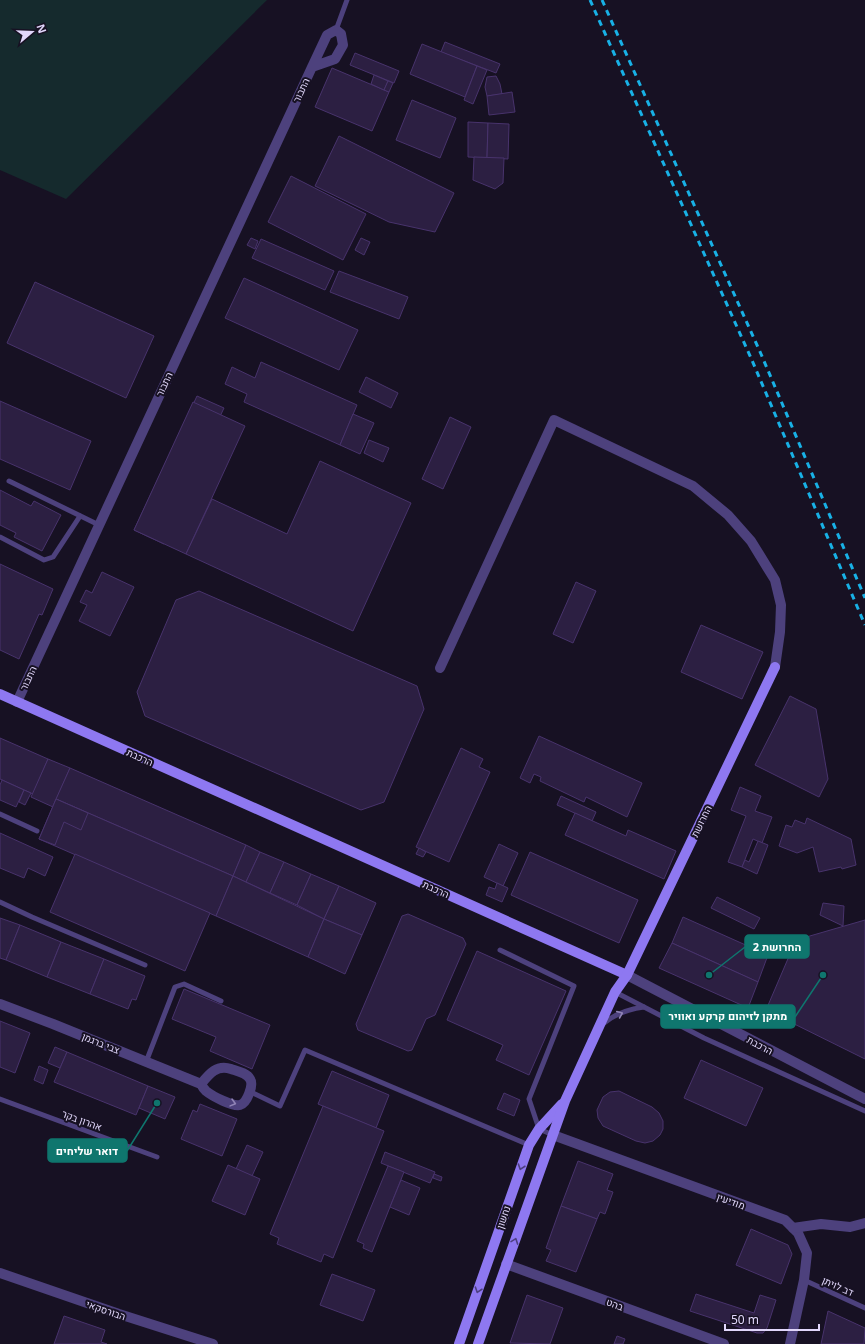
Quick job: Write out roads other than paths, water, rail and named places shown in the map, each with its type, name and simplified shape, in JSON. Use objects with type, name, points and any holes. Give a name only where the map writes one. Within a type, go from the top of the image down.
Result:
[{"type":"street","name":"התבור","points":[[17,702],[99,525],[312,67],[327,35],[336,30],[341,34],[343,45],[335,59],[312,67]]},
{"type":"street","name":"החרושת","points":[[440,668],[554,420],[693,486],[728,515],[751,540],[775,580],[781,605],[780,632],[775,666],[627,975]]},
{"type":"street","name":"הרכבת","points":[[0,694],[627,975],[865,1098]]},
{"type":"street","name":"נחשון","points":[[478,1344],[565,1101],[615,992],[627,975]]},
{"type":"street","name":"צבי ברגמן","points":[[0,1004],[201,1084],[206,1091],[212,1095],[235,1106],[242,1105],[246,1101],[249,1091]]},
{"type":"street","points":[[201,1084],[213,1070],[222,1067],[229,1068],[246,1075],[251,1079],[252,1084],[249,1091]]},
{"type":"street","name":"נחשון","points":[[459,1344],[529,1145],[539,1129],[565,1101]]},
{"type":"street","name":"מודיעין","points":[[553,1135],[785,1220],[798,1233],[807,1253],[804,1280],[790,1344]]},
{"type":"street","points":[[793,1228],[821,1224],[850,1227],[865,1223]]},
{"type":"street","name":"בהט","points":[[506,1264],[724,1344]]},
{"type":"street","name":"הבורסקאי","points":[[0,1273],[119,1314],[213,1344]]},
{"type":"lane","points":[[336,30],[347,0]]},
{"type":"lane","points":[[9,481],[99,525]]},
{"type":"lane","points":[[0,537],[44,560],[52,557],[80,516]]},
{"type":"lane","points":[[0,814],[37,831]]},
{"type":"lane","points":[[0,902],[32,918],[145,965]]},
{"type":"lane","points":[[500,950],[574,986],[529,1098],[539,1129],[553,1135]]},
{"type":"lane","points":[[146,1062],[175,987],[184,984],[221,1001]]},
{"type":"lane","points":[[615,992],[704,1038],[865,1112]]},
{"type":"lane","points":[[598,1028],[610,1018],[629,1010],[644,1007]]},
{"type":"lane","points":[[249,1091],[280,1106],[305,1050],[529,1145]]},
{"type":"lane","name":"אהרון בקר","points":[[0,1099],[157,1157]]},
{"type":"lane","name":"דב לויתן","points":[[804,1280],[865,1308]]},
{"type":"railway","points":[[590,0],[751,358],[865,625]]},
{"type":"railway","points":[[602,0],[761,354],[865,598]]},
{"type":"place","name":"החרושת 2","points":[[709,975]]},
{"type":"place","name":"מתקן לזיהום קרקע ואוויר","points":[[823,975]]},
{"type":"place","name":"דואר שליחים","points":[[157,1103]]}]
